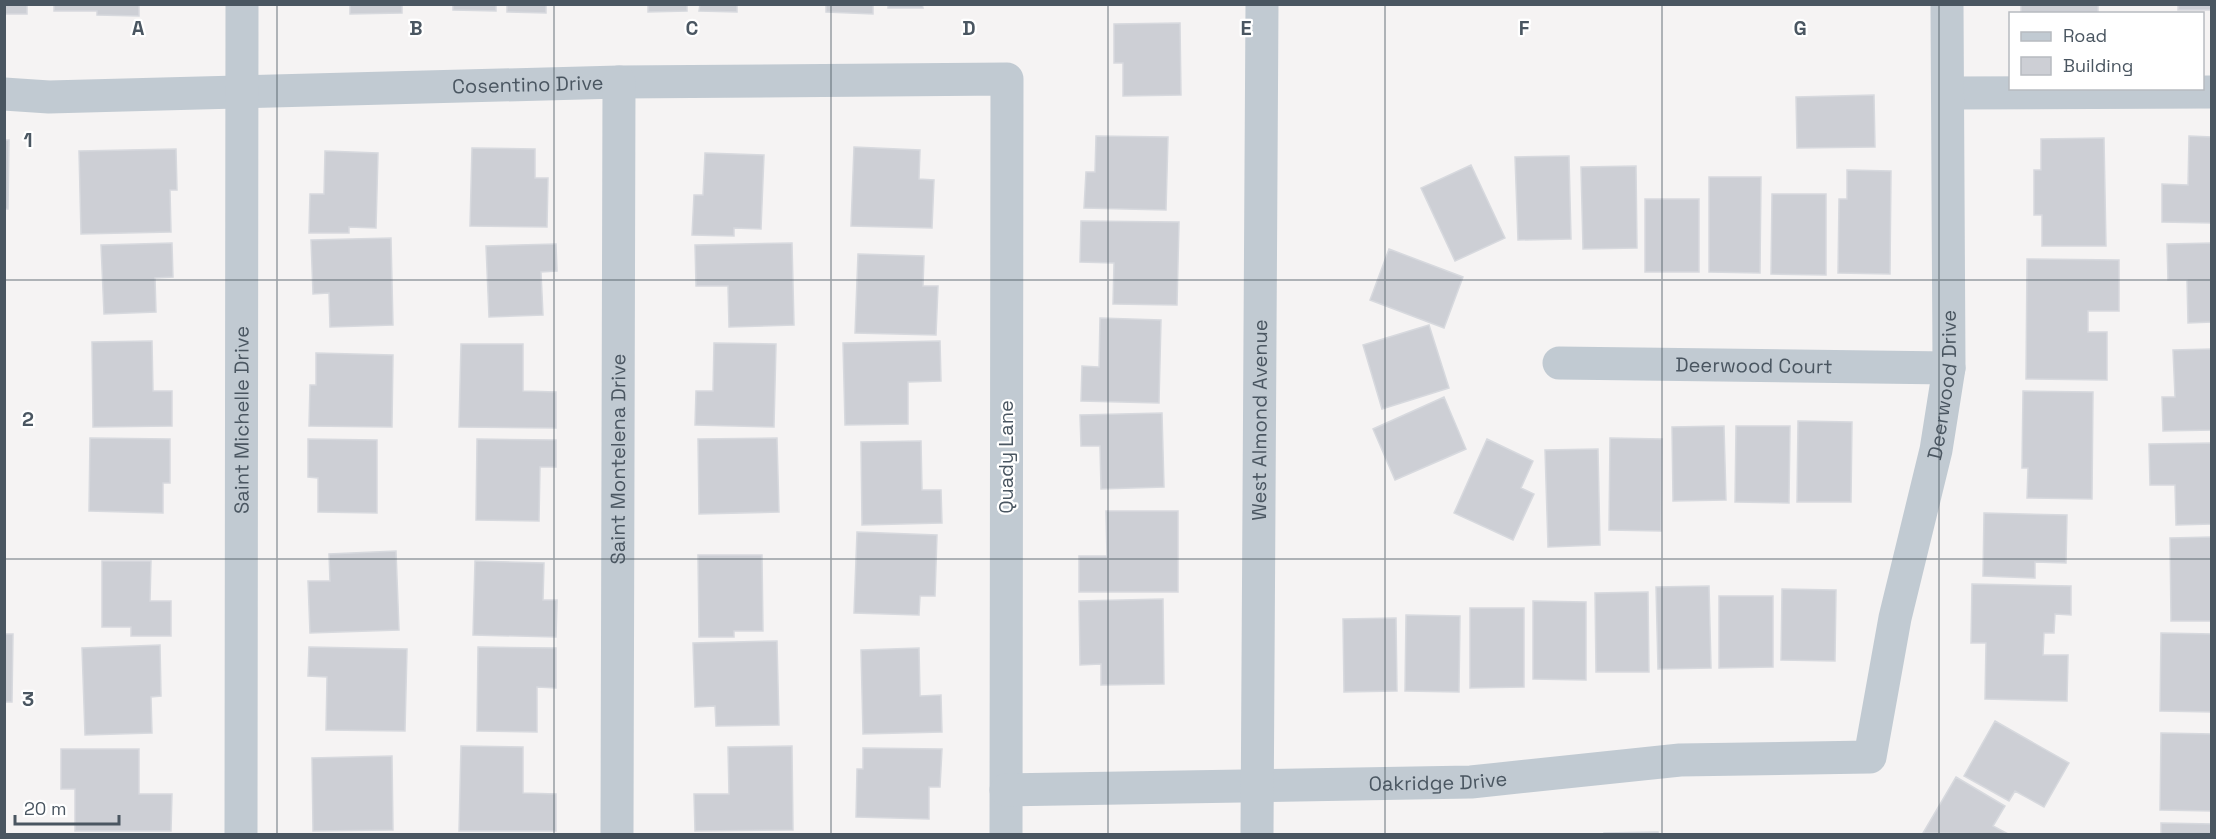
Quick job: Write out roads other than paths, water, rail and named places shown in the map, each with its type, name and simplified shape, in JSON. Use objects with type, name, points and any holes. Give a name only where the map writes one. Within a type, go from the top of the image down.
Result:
[{"type":"street","name":"Saint Michelle Drive","points":[[241,834],[242,4]]},
{"type":"street","name":"West Almond Avenue","points":[[1257,834],[1262,4]]},
{"type":"street","name":"Deerwood Drive","points":[[1870,757],[1895,618],[1936,450],[1949,368],[1947,4]]},
{"type":"street","name":"Cosentino Drive","points":[[4,94],[49,97],[619,82],[1007,79]]},
{"type":"street","name":"Quady Lane","points":[[1006,834],[1007,79]]},
{"type":"street","name":"Saint Montelena Drive","points":[[617,834],[619,82]]},
{"type":"street","points":[[1948,93],[2211,92]]},
{"type":"street","name":"Deerwood Court","points":[[1558,363],[1949,368]]},
{"type":"street","name":"Oakridge Drive","points":[[1006,789],[1471,782],[1680,760],[1870,757]]}]
